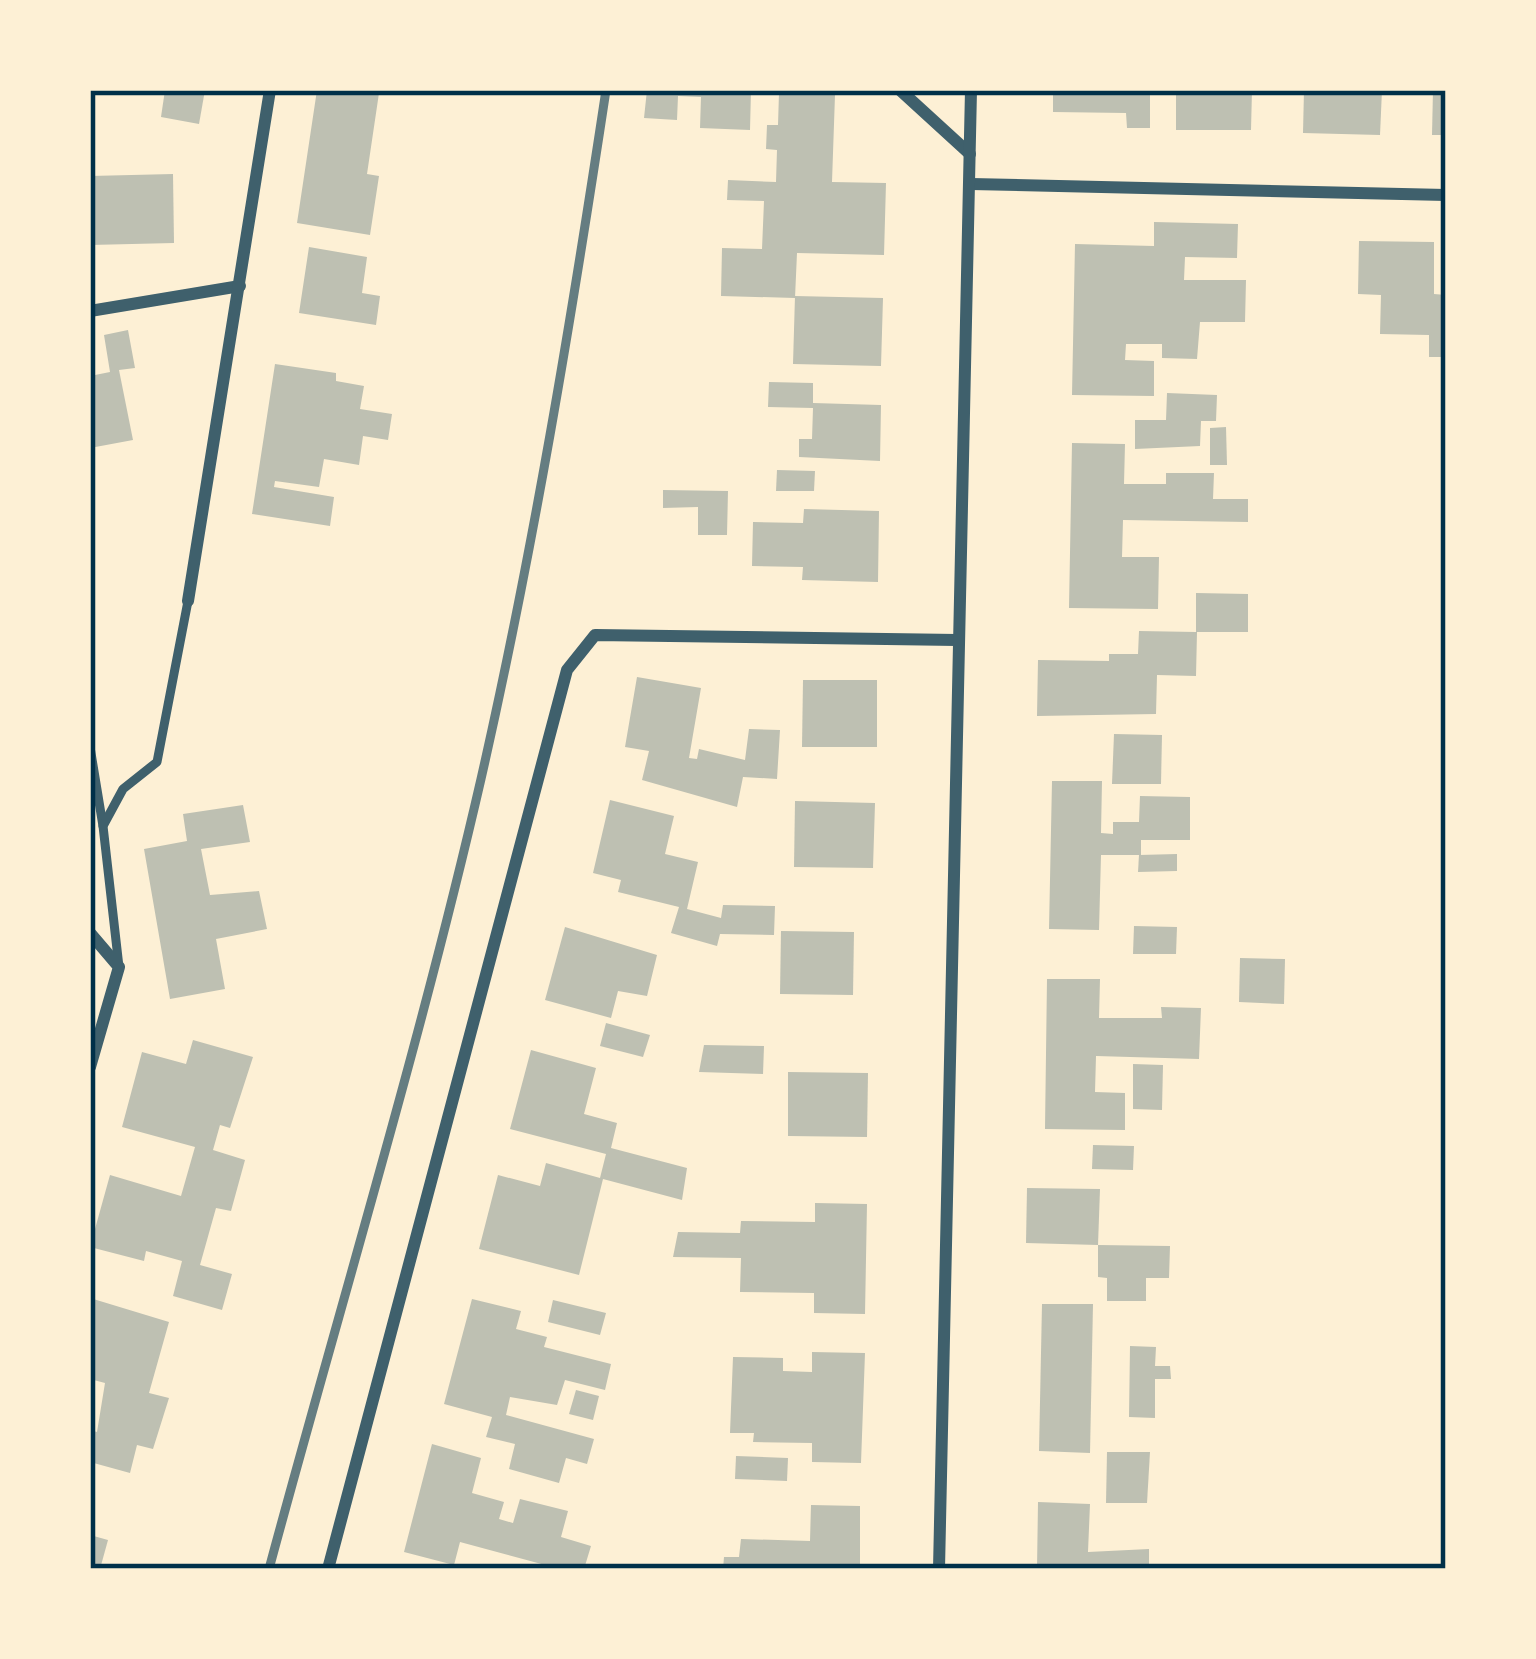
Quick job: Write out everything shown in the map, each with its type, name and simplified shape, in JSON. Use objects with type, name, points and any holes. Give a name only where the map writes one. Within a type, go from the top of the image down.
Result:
[{"type":"street","points":[[188,601],[270,90]]},
{"type":"street","points":[[900,90],[970,154]]},
{"type":"street","points":[[939,1569],[971,90]]},
{"type":"street","points":[[971,184],[1446,195]]},
{"type":"street","points":[[90,310],[240,286]]},
{"type":"street","points":[[328,1569],[567,670],[595,635],[957,640]]},
{"type":"street","points":[[90,933],[119,967],[90,1067]]},
{"type":"lane","points":[[103,826],[123,789],[157,762],[188,601]]},
{"type":"lane","points":[[90,747],[119,967]]},
{"type":"building","points":[[165,90],[205,90],[199,124],[161,117]]},
{"type":"building","points":[[317,90],[379,93],[367,174],[379,176],[370,235],[297,223]]},
{"type":"building","points":[[647,90],[751,90],[750,130],[700,128],[701,97],[678,96],[677,120],[644,118]]},
{"type":"building","points":[[1053,90],[1150,90],[1150,128],[1127,128],[1126,113],[1053,112]]},
{"type":"building","points":[[1176,90],[1252,90],[1251,130],[1176,130]]},
{"type":"building","points":[[1304,90],[1382,90],[1380,135],[1303,133]]},
{"type":"building","points":[[1433,90],[1446,90],[1446,135],[1432,135]]},
{"type":"building","points":[[779,93],[835,95],[832,182],[886,183],[884,255],[797,253],[795,298],[721,296],[722,248],[762,249],[764,201],[727,200],[728,180],[776,182],[777,150],[766,149],[767,125],[778,125]]},
{"type":"building","points":[[173,174],[174,243],[90,245],[90,176]]},
{"type":"building","points":[[1154,222],[1238,224],[1237,258],[1185,257],[1184,280],[1246,280],[1245,322],[1200,322],[1197,359],[1162,358],[1162,344],[1126,344],[1125,360],[1154,361],[1154,396],[1072,395],[1075,244],[1154,246]]},
{"type":"building","points":[[1359,241],[1434,242],[1434,294],[1446,295],[1446,357],[1429,357],[1429,335],[1380,334],[1381,295],[1358,294]]},
{"type":"building","points":[[309,247],[367,257],[362,293],[380,296],[376,325],[299,313]]},
{"type":"building","points":[[795,296],[883,298],[881,366],[793,364]]},
{"type":"building","points":[[128,330],[135,368],[119,370],[133,440],[90,448],[90,376],[110,372],[104,335]]},
{"type":"building","points":[[275,364],[336,373],[336,381],[364,386],[360,409],[392,414],[388,440],[363,436],[359,465],[324,459],[319,487],[275,481],[274,487],[334,497],[330,526],[252,514]]},
{"type":"building","points":[[769,382],[813,383],[813,403],[881,405],[880,461],[799,457],[799,439],[812,439],[813,408],[768,407]]},
{"type":"building","points":[[1167,393],[1217,395],[1216,421],[1201,421],[1200,446],[1135,449],[1135,420],[1166,420]]},
{"type":"building","points":[[1226,427],[1227,465],[1210,465],[1210,428]]},
{"type":"building","points":[[1072,443],[1125,444],[1124,484],[1166,484],[1166,473],[1214,473],[1213,499],[1248,499],[1248,522],[1123,520],[1122,557],[1159,557],[1158,609],[1069,608]]},
{"type":"building","points":[[777,470],[815,471],[814,491],[776,491]]},
{"type":"building","points":[[663,490],[728,491],[727,535],[698,535],[698,507],[663,508]]},
{"type":"building","points":[[804,509],[879,511],[878,582],[802,580],[803,567],[752,566],[753,522],[803,523]]},
{"type":"building","points":[[1196,593],[1248,594],[1248,632],[1197,632],[1196,676],[1157,675],[1156,714],[1037,716],[1038,660],[1109,661],[1109,654],[1138,654],[1139,631],[1196,632]]},
{"type":"building","points":[[637,677],[701,688],[689,758],[697,759],[699,749],[745,760],[749,729],[780,730],[777,779],[743,777],[737,807],[642,780],[649,751],[625,747]]},
{"type":"building","points":[[803,680],[877,680],[877,747],[802,747]]},
{"type":"building","points":[[1114,734],[1162,735],[1161,784],[1112,784]]},
{"type":"building","points":[[1052,781],[1102,781],[1101,833],[1113,834],[1113,822],[1139,822],[1140,796],[1190,797],[1190,840],[1141,840],[1141,855],[1101,855],[1099,930],[1049,929]]},
{"type":"building","points":[[610,800],[674,816],[665,854],[698,862],[687,909],[721,918],[723,905],[775,906],[774,935],[720,934],[717,946],[671,933],[679,907],[618,892],[621,880],[593,873]]},
{"type":"building","points":[[795,801],[875,803],[873,868],[794,867]]},
{"type":"building","points":[[243,805],[250,842],[201,849],[210,895],[259,891],[267,929],[216,939],[225,989],[170,999],[144,849],[187,841],[183,814]]},
{"type":"building","points":[[1177,854],[1177,871],[1138,872],[1139,855]]},
{"type":"building","points":[[1134,926],[1177,927],[1176,954],[1133,954]]},
{"type":"building","points":[[565,927],[657,955],[647,996],[618,991],[611,1018],[545,1000]]},
{"type":"building","points":[[781,931],[854,932],[853,995],[780,994]]},
{"type":"building","points":[[1240,958],[1285,959],[1284,1004],[1239,1002]]},
{"type":"building","points":[[1047,979],[1100,979],[1099,1018],[1162,1018],[1161,1007],[1201,1008],[1199,1059],[1096,1056],[1095,1092],[1125,1093],[1125,1130],[1045,1129]]},
{"type":"building","points":[[606,1023],[650,1035],[643,1057],[600,1046]]},
{"type":"building","points":[[193,1040],[253,1057],[230,1128],[220,1125],[213,1150],[245,1160],[231,1211],[216,1208],[200,1265],[232,1274],[222,1310],[173,1296],[182,1261],[146,1251],[144,1261],[90,1247],[110,1175],[181,1196],[195,1147],[122,1127],[142,1052],[186,1064]]},
{"type":"building","points":[[704,1045],[764,1046],[763,1074],[699,1072]]},
{"type":"building","points":[[531,1050],[596,1068],[584,1114],[617,1123],[611,1148],[687,1168],[682,1200],[603,1179],[579,1275],[479,1249],[498,1175],[540,1186],[546,1163],[600,1178],[606,1154],[510,1129]]},
{"type":"building","points":[[1133,1064],[1163,1065],[1162,1110],[1133,1109]]},
{"type":"building","points":[[788,1072],[868,1073],[867,1137],[788,1136]]},
{"type":"building","points":[[1093,1145],[1134,1146],[1133,1170],[1092,1169]]},
{"type":"building","points":[[1027,1188],[1100,1189],[1098,1245],[1026,1243]]},
{"type":"building","points":[[815,1203],[867,1204],[865,1314],[814,1313],[814,1293],[740,1292],[741,1258],[673,1257],[678,1232],[740,1233],[741,1221],[815,1222]]},
{"type":"building","points":[[1098,1245],[1170,1246],[1169,1278],[1146,1278],[1146,1301],[1107,1301],[1107,1278],[1098,1277]]},
{"type":"building","points":[[90,1298],[169,1322],[149,1393],[169,1398],[153,1449],[137,1445],[130,1473],[90,1462],[90,1430],[97,1432],[105,1383],[90,1379]]},
{"type":"building","points":[[472,1299],[521,1311],[516,1329],[547,1337],[544,1347],[611,1364],[605,1390],[565,1380],[557,1405],[510,1397],[506,1415],[594,1439],[587,1464],[566,1458],[559,1483],[509,1469],[515,1444],[486,1437],[492,1417],[444,1404]]},
{"type":"building","points":[[553,1300],[606,1313],[600,1335],[548,1322]]},
{"type":"building","points":[[1042,1304],[1093,1304],[1090,1453],[1039,1451]]},
{"type":"building","points":[[1130,1346],[1156,1347],[1155,1366],[1170,1366],[1171,1379],[1155,1379],[1155,1418],[1129,1417]]},
{"type":"building","points":[[812,1352],[865,1353],[861,1463],[812,1462],[812,1443],[753,1442],[754,1433],[730,1433],[733,1357],[783,1358],[783,1371],[812,1372]]},
{"type":"building","points":[[576,1390],[599,1396],[593,1420],[569,1414]]},
{"type":"building","points":[[432,1444],[481,1458],[472,1493],[504,1502],[499,1519],[513,1523],[520,1499],[568,1511],[561,1537],[591,1546],[584,1569],[560,1569],[460,1542],[454,1565],[404,1552]]},
{"type":"building","points":[[1107,1452],[1150,1452],[1147,1503],[1106,1503]]},
{"type":"building","points":[[736,1456],[788,1458],[787,1481],[735,1479]]},
{"type":"building","points":[[1038,1502],[1090,1504],[1088,1552],[1149,1549],[1149,1569],[1037,1569]]},
{"type":"building","points":[[811,1505],[860,1506],[860,1569],[723,1569],[724,1557],[739,1557],[741,1539],[810,1541]]},
{"type":"building","points":[[90,1535],[108,1540],[100,1569],[90,1569]]},
{"type":"railway","points":[[269,1569],[406,1076],[481,779],[550,436],[606,90]]}]
